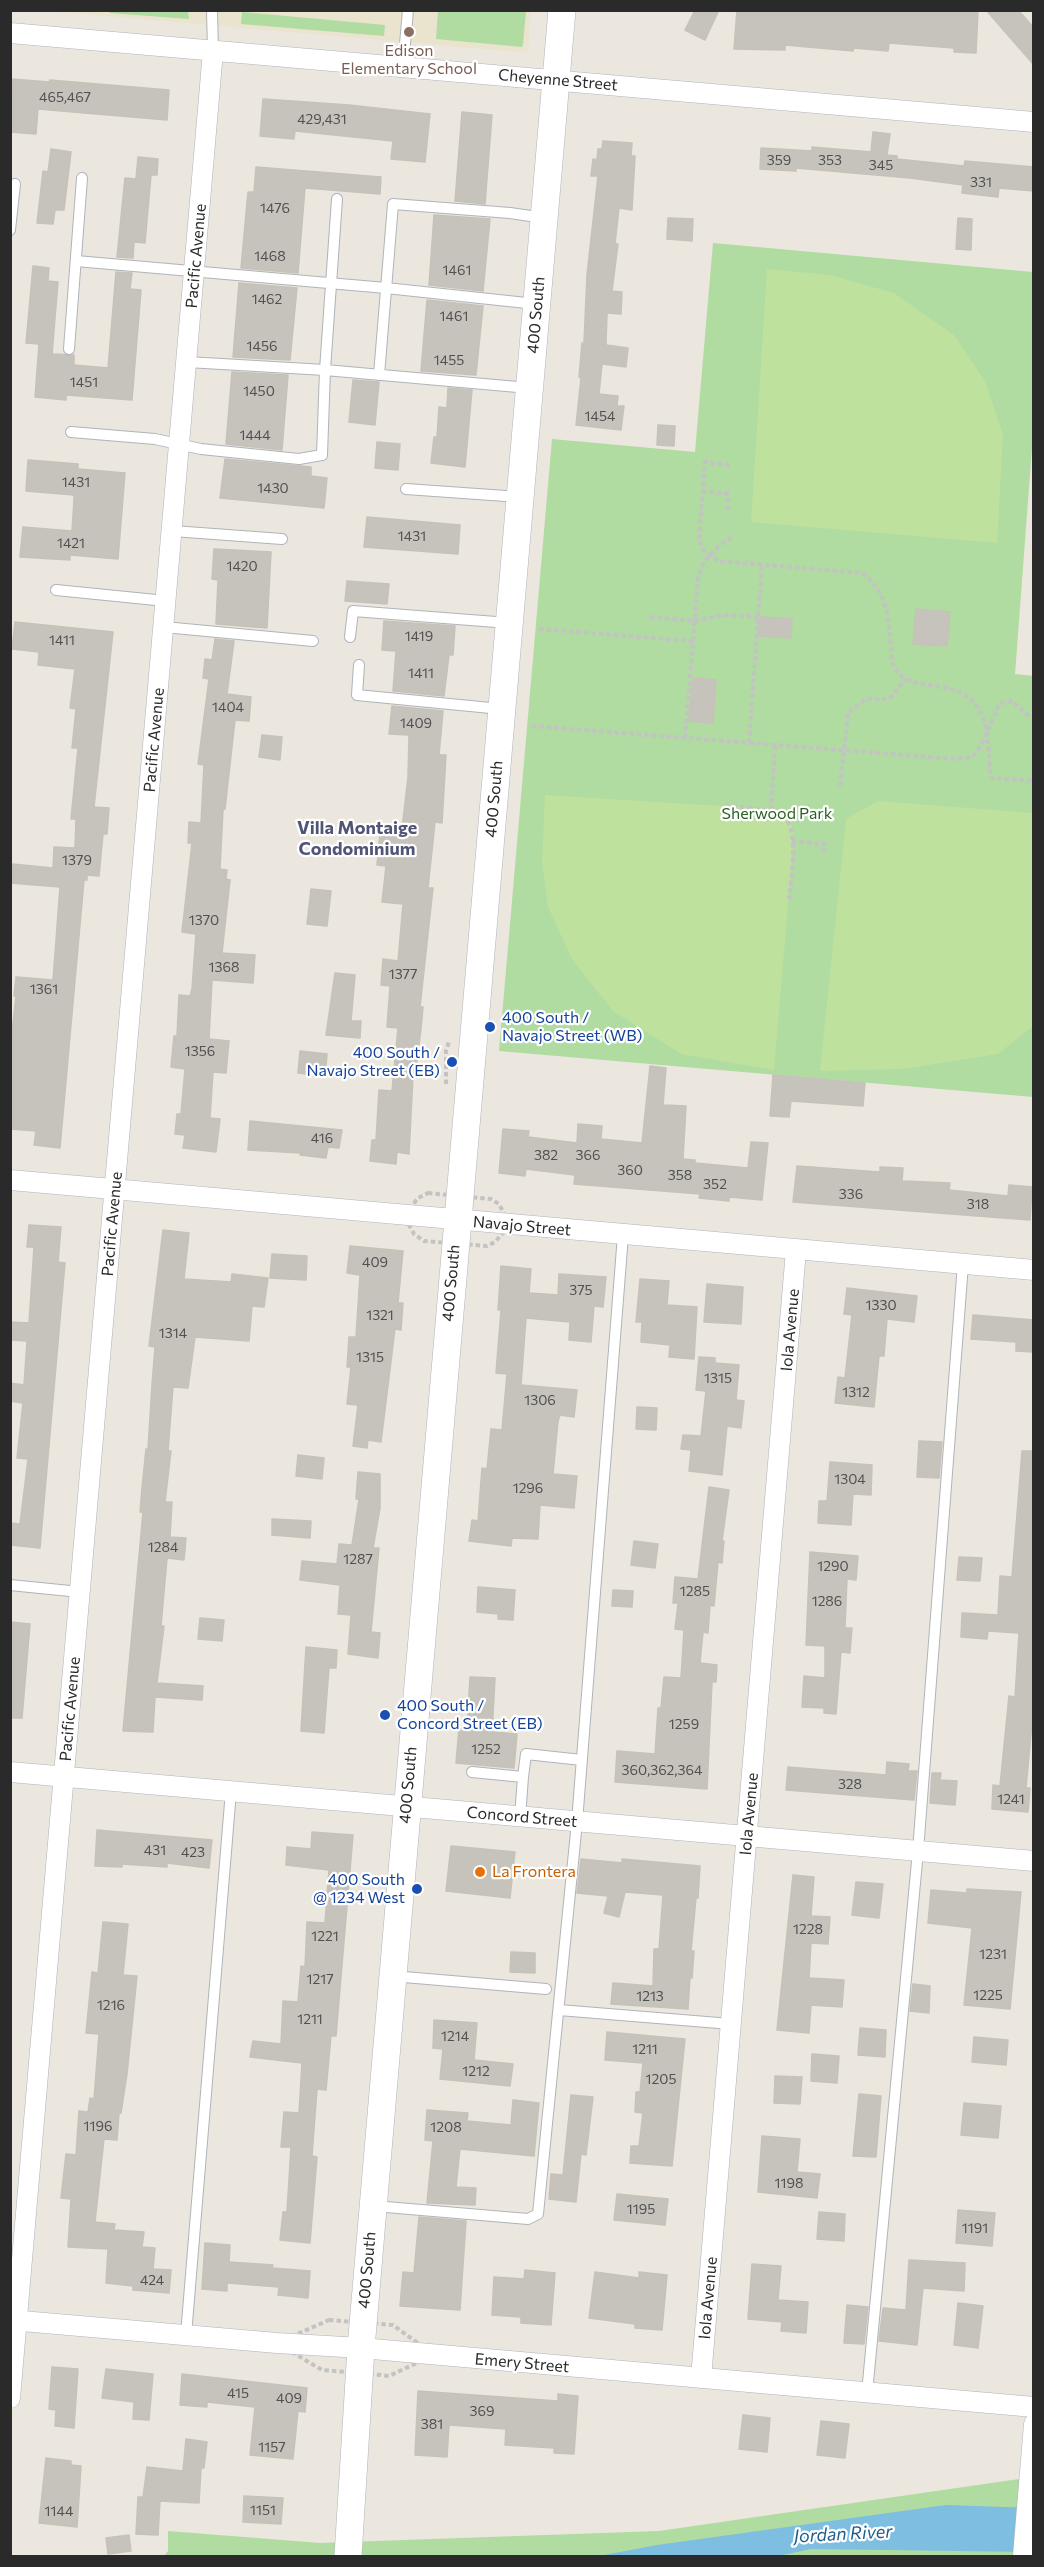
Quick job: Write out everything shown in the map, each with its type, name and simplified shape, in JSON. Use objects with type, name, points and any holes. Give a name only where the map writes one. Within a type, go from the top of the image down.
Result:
[{"type":"main road","name":"400 South","points":[[348,2556],[361,2348],[392,1976],[562,10]]},
{"type":"street","name":"Cheyenne Street","points":[[10,33],[1034,122]]},
{"type":"street","name":"Pacific Avenue","points":[[10,2398],[14,2320],[64,1777],[213,51]]},
{"type":"street","name":"Navajo Street","points":[[10,1180],[1034,1270]]},
{"type":"street","name":"Iola Avenue","points":[[701,2378],[796,1250]]},
{"type":"street","name":"Concord Street","points":[[10,1772],[1034,1861]]},
{"type":"street","name":"Emery Street","points":[[14,2320],[1034,2407]]},
{"type":"street","points":[[1023,2555],[1034,2424]]},
{"type":"lane","points":[[212,10],[213,51]]},
{"type":"lane","points":[[403,67],[408,10]]},
{"type":"lane","points":[[69,349],[82,178]]},
{"type":"lane","points":[[10,230],[15,184]]},
{"type":"lane","points":[[71,432],[155,439],[180,446],[299,459],[322,455],[325,370],[337,199]]},
{"type":"lane","points":[[379,375],[393,204],[510,213],[544,218]]},
{"type":"lane","points":[[76,261],[386,288],[537,304]]},
{"type":"lane","points":[[187,362],[325,370],[530,388]]},
{"type":"lane","points":[[406,489],[520,497]]},
{"type":"lane","points":[[172,531],[282,538]]},
{"type":"lane","points":[[56,590],[166,601]]},
{"type":"lane","points":[[350,637],[353,611],[509,623]]},
{"type":"lane","points":[[164,627],[313,641]]},
{"type":"lane","points":[[359,665],[357,695],[501,709]]},
{"type":"lane","points":[[373,2205],[528,2219],[538,2214],[577,1822],[623,1235]]},
{"type":"lane","points":[[867,2393],[918,1851],[963,1264]]},
{"type":"lane","points":[[10,1585],[80,1592]]},
{"type":"lane","points":[[520,1817],[526,1754],[582,1760]]},
{"type":"lane","points":[[471,1772],[523,1777]]},
{"type":"lane","points":[[186,2335],[231,1791]]},
{"type":"lane","points":[[392,1976],[546,1989]]},
{"type":"lane","points":[[558,2010],[731,2024]]},
{"type":"path","points":[[730,465],[705,462],[699,538],[703,550],[718,561],[862,573],[876,584],[888,615],[893,665],[906,679],[916,683],[950,687],[970,698],[983,718],[991,778],[1034,781]]},
{"type":"path","points":[[702,491],[728,494],[728,514]]},
{"type":"path","points":[[685,738],[701,566],[708,555],[734,536]]},
{"type":"path","points":[[749,743],[762,564]]},
{"type":"path","points":[[650,617],[695,621],[723,615],[758,617]]},
{"type":"path","points":[[539,629],[693,641]]},
{"type":"path","points":[[840,786],[848,713],[866,699],[889,699],[906,679]]},
{"type":"path","points":[[532,726],[955,759],[974,755],[984,742],[990,719],[1000,703],[1012,701],[1029,716]]},
{"type":"path","points":[[771,810],[775,745]]},
{"type":"path","points":[[725,805],[771,810],[787,817],[792,830],[789,899]]},
{"type":"path","points":[[792,841],[825,844],[824,853]]},
{"type":"path","points":[[428,1193],[439,1194]]},
{"type":"path","points":[[480,1198],[491,1199]]},
{"type":"path","points":[[424,1241],[434,1242]]},
{"type":"path","points":[[476,1245],[487,1246]]},
{"type":"path","points":[[329,2320],[335,2320]]},
{"type":"path","points":[[385,2325],[393,2325]]},
{"type":"path","points":[[321,2370],[331,2370]]},
{"type":"path","points":[[381,2376],[389,2376]]},
{"type":"shaded area","name":"Edison Elementary School","points":[[51,11],[531,11],[528,53]]},
{"type":"green space","points":[[110,10],[188,11],[189,19],[110,13]]},
{"type":"green space","points":[[438,11],[526,11],[522,47],[436,39]]},
{"type":"green space","points":[[242,12],[385,25],[384,36],[241,24]]},
{"type":"green space","name":"Sherwood Park","points":[[713,243],[1033,272],[1033,434],[1015,674],[1034,676],[1033,1097],[499,1051],[552,439],[695,452]]},
{"type":"green space","points":[[767,269],[830,275],[894,293],[954,335],[985,381],[1003,435],[997,543],[751,522]]},
{"type":"green space","points":[[545,795],[770,809],[790,818],[794,835],[774,1070],[681,1054],[613,1011],[573,961],[548,907],[542,863]]},
{"type":"green space","points":[[878,801],[1033,813],[1033,1026],[998,1054],[903,1069],[820,1071],[846,819]]},
{"type":"green space","points":[[1033,2477],[1033,2556],[164,2556],[168,2551],[168,2531],[320,2543],[659,2531]]},
{"type":"water","name":"Jordan River","points":[[946,2505],[1033,2508],[1033,2552],[811,2549],[778,2556],[599,2556],[657,2545]]},
{"type":"building","points":[[695,10],[719,10],[705,40],[685,30]]},
{"type":"building","points":[[737,10],[978,10],[976,53],[954,52],[954,48],[889,43],[888,51],[854,48],[853,51],[785,45],[785,50],[734,49]]},
{"type":"building","points":[[986,10],[1018,10],[1034,28],[1034,65]]},
{"type":"building","points":[[12,79],[169,90],[167,120],[38,109],[36,134],[10,132]]},
{"type":"building","points":[[263,99],[430,114],[425,162],[391,159],[393,141],[295,131],[294,139],[260,136]]},
{"type":"building","points":[[462,112],[492,115],[485,204],[455,201]]},
{"type":"building","points":[[873,132],[890,134],[887,155],[897,156],[897,159],[964,166],[965,161],[1034,167],[1034,191],[999,188],[998,197],[962,193],[963,185],[910,178],[796,168],[796,171],[760,169],[761,148],[812,151],[812,147],[871,152]]},
{"type":"building","points":[[603,141],[632,143],[631,156],[635,156],[632,210],[619,208],[615,244],[618,244],[612,291],[622,292],[621,314],[607,313],[606,345],[628,348],[626,367],[602,364],[599,394],[618,396],[617,406],[624,406],[621,430],[576,425],[582,343],[584,343],[587,275],[598,176],[591,176],[593,159],[597,160],[598,149],[602,149]]},
{"type":"building","points":[[51,149],[71,152],[64,210],[55,210],[53,224],[37,223],[43,171],[48,172]]},
{"type":"building","points":[[138,157],[158,159],[157,175],[151,175],[145,243],[134,242],[133,258],[117,257],[125,178],[136,179]]},
{"type":"building","points":[[256,167],[381,177],[380,194],[305,188],[298,273],[241,268],[248,192],[254,192]]},
{"type":"building","points":[[434,215],[490,219],[483,291],[429,285]]},
{"type":"building","points":[[668,218],[693,219],[692,241],[667,239]]},
{"type":"building","points":[[958,218],[972,219],[971,250],[956,249]]},
{"type":"building","points":[[33,266],[49,268],[48,281],[58,282],[52,354],[74,355],[74,365],[108,368],[116,272],[132,273],[130,289],[141,290],[132,400],[66,395],[66,400],[35,397],[39,344],[26,343]]},
{"type":"building","points":[[239,283],[297,288],[290,360],[233,357]]},
{"type":"building","points":[[427,300],[483,306],[476,375],[421,371]]},
{"type":"building","points":[[232,372],[288,375],[282,450],[226,444]]},
{"type":"building","points":[[353,380],[379,382],[375,425],[349,422]]},
{"type":"building","points":[[448,388],[472,390],[465,467],[431,463],[434,437],[437,437],[439,407],[447,408]]},
{"type":"building","points":[[658,425],[675,426],[674,446],[657,445]]},
{"type":"building","points":[[377,442],[400,444],[398,470],[375,468]]},
{"type":"building","points":[[225,459],[311,467],[311,476],[327,478],[324,508],[220,498]]},
{"type":"building","points":[[28,460],[78,464],[78,469],[125,473],[118,559],[70,555],[70,560],[20,557],[23,527],[72,531],[74,495],[26,491]]},
{"type":"building","points":[[367,517],[460,525],[458,554],[364,547]]},
{"type":"building","points":[[214,549],[271,552],[267,628],[216,624],[218,580],[212,579]]},
{"type":"building","points":[[347,581],[389,584],[387,604],[345,601]]},
{"type":"building","points":[[916,609],[950,612],[947,646],[913,644]]},
{"type":"building","points":[[760,617],[792,619],[791,638],[758,636]]},
{"type":"building","points":[[384,621],[455,626],[453,655],[449,655],[444,696],[393,691],[396,651],[382,650]]},
{"type":"building","points":[[15,622],[113,632],[94,807],[109,808],[107,834],[103,834],[99,876],[87,875],[87,880],[84,880],[60,1148],[34,1145],[36,1131],[10,1129],[10,1050],[16,977],[53,980],[60,887],[10,883],[10,880],[12,864],[53,868],[54,847],[75,848],[76,819],[71,819],[78,748],[72,748],[76,709],[70,708],[75,669],[38,665],[39,652],[12,649]]},
{"type":"building","points":[[215,639],[234,641],[227,694],[251,697],[249,721],[235,720],[225,809],[223,809],[220,869],[227,870],[226,879],[230,880],[222,953],[255,955],[253,983],[212,980],[209,1039],[229,1041],[226,1073],[213,1072],[210,1118],[220,1119],[216,1152],[183,1148],[185,1135],[175,1134],[177,1114],[181,1114],[185,1069],[171,1067],[174,1036],[177,1036],[179,995],[190,996],[192,989],[196,934],[182,932],[192,843],[188,843],[189,822],[201,823],[204,765],[198,764],[209,679],[203,678],[205,659],[212,660]]},
{"type":"building","points":[[693,678],[716,680],[713,723],[689,721]]},
{"type":"building","points":[[392,706],[443,711],[439,755],[446,755],[442,823],[435,822],[428,888],[433,888],[420,1007],[423,1007],[421,1029],[415,1076],[413,1076],[409,1154],[397,1152],[396,1164],[370,1161],[372,1140],[376,1140],[379,1090],[392,1091],[398,1028],[387,1027],[390,986],[381,985],[383,959],[398,961],[403,904],[382,902],[386,866],[377,865],[380,834],[401,837],[408,777],[409,735],[389,734]]},
{"type":"building","points":[[262,735],[282,737],[280,760],[259,757]]},
{"type":"building","points":[[311,889],[331,891],[327,926],[307,924]]},
{"type":"building","points":[[335,973],[355,975],[351,1021],[361,1021],[360,1038],[326,1035]]},
{"type":"building","points":[[300,1051],[327,1054],[325,1076],[298,1073]]},
{"type":"building","points":[[650,1066],[666,1068],[663,1105],[686,1106],[683,1159],[695,1160],[695,1163],[748,1168],[751,1142],[768,1143],[762,1200],[729,1197],[729,1201],[699,1198],[700,1194],[574,1184],[575,1175],[526,1169],[525,1176],[499,1173],[503,1129],[529,1131],[528,1137],[577,1143],[578,1124],[602,1126],[601,1139],[642,1143]]},
{"type":"building","points":[[773,1075],[865,1083],[863,1106],[791,1101],[789,1117],[770,1116]]},
{"type":"building","points":[[250,1121],[342,1130],[339,1148],[328,1147],[326,1158],[300,1155],[301,1153],[248,1150]]},
{"type":"building","points":[[797,1166],[880,1172],[880,1167],[903,1168],[902,1181],[950,1183],[949,1190],[1008,1196],[1009,1185],[1032,1187],[1030,1220],[793,1202]]},
{"type":"building","points":[[29,1225],[61,1227],[58,1262],[65,1263],[40,1548],[10,1545],[10,1523],[20,1524],[28,1459],[17,1458],[23,1403],[10,1401],[10,1383],[24,1385],[27,1341],[10,1340],[10,1336],[11,1322],[29,1323],[34,1247],[27,1247]]},
{"type":"building","points":[[163,1230],[189,1233],[184,1279],[231,1282],[232,1274],[268,1278],[264,1307],[252,1306],[249,1341],[195,1337],[188,1388],[173,1387],[168,1451],[171,1451],[165,1502],[172,1502],[170,1537],[186,1538],[184,1560],[167,1558],[161,1626],[164,1626],[157,1683],[203,1686],[202,1700],[155,1697],[153,1732],[123,1731],[155,1347],[149,1346]]},
{"type":"building","points":[[350,1246],[403,1251],[398,1303],[403,1303],[401,1330],[395,1329],[381,1442],[368,1440],[367,1448],[353,1446],[358,1405],[347,1404],[351,1367],[347,1367],[349,1337],[356,1337],[360,1275],[347,1273]]},
{"type":"building","points":[[272,1254],[307,1256],[306,1280],[270,1278]]},
{"type":"building","points":[[501,1266],[531,1269],[529,1293],[558,1295],[559,1274],[606,1277],[603,1307],[594,1306],[591,1342],[569,1340],[570,1322],[526,1318],[521,1385],[577,1390],[574,1417],[560,1415],[558,1421],[553,1474],[577,1476],[574,1508],[540,1505],[538,1539],[512,1538],[511,1546],[469,1541],[472,1520],[478,1521],[482,1468],[487,1469],[491,1429],[502,1430],[507,1374],[496,1373],[501,1310],[498,1310]]},
{"type":"building","points":[[640,1279],[669,1281],[667,1305],[697,1307],[694,1359],[669,1357],[670,1345],[641,1342],[642,1322],[636,1322]]},
{"type":"building","points":[[707,1284],[743,1287],[741,1324],[704,1322]]},
{"type":"building","points":[[847,1288],[917,1296],[914,1322],[887,1319],[884,1356],[879,1356],[874,1407],[835,1403],[838,1377],[845,1378],[852,1315],[844,1314]]},
{"type":"building","points":[[973,1315],[1034,1320],[1034,1352],[1016,1351],[1016,1342],[971,1339]]},
{"type":"building","points":[[699,1357],[715,1358],[715,1363],[739,1365],[736,1400],[744,1401],[741,1428],[727,1426],[722,1475],[689,1471],[691,1450],[681,1449],[683,1435],[701,1436],[706,1391],[696,1390]]},
{"type":"building","points":[[637,1407],[657,1408],[656,1430],[636,1429]]},
{"type":"building","points":[[919,1441],[942,1442],[939,1478],[917,1477]]},
{"type":"building","points":[[1022,1451],[1034,1451],[1034,1701],[1026,1788],[1030,1788],[1028,1812],[992,1809],[993,1785],[1000,1786],[1009,1696],[1015,1697],[1019,1633],[988,1631],[987,1639],[961,1637],[962,1613],[998,1615],[1000,1576],[1012,1577]]},
{"type":"building","points":[[298,1455],[324,1458],[322,1479],[296,1476]]},
{"type":"building","points":[[830,1462],[872,1465],[871,1495],[853,1494],[851,1525],[818,1523],[819,1501],[827,1501]]},
{"type":"building","points":[[358,1472],[380,1474],[380,1508],[373,1548],[379,1548],[371,1632],[380,1633],[378,1658],[348,1654],[351,1615],[338,1614],[340,1585],[300,1580],[302,1561],[337,1564],[339,1544],[352,1545],[359,1499],[356,1499]]},
{"type":"building","points":[[709,1487],[729,1490],[722,1541],[724,1541],[722,1563],[718,1562],[714,1606],[710,1605],[708,1633],[703,1632],[700,1663],[717,1665],[716,1682],[712,1682],[707,1789],[615,1782],[617,1751],[655,1754],[658,1708],[661,1708],[664,1677],[681,1678],[684,1630],[675,1629],[678,1603],[673,1603],[675,1577],[698,1579]]},
{"type":"building","points":[[272,1519],[311,1521],[310,1538],[272,1535]]},
{"type":"building","points":[[634,1541],[658,1544],[655,1568],[631,1565]]},
{"type":"building","points":[[810,1552],[858,1556],[856,1580],[847,1579],[845,1628],[852,1628],[850,1653],[841,1652],[836,1714],[824,1713],[824,1708],[802,1707],[804,1676],[825,1678],[825,1646],[806,1645]]},
{"type":"building","points":[[959,1557],[982,1558],[980,1581],[957,1580]]},
{"type":"building","points":[[478,1587],[515,1590],[513,1620],[498,1619],[498,1614],[477,1612]]},
{"type":"building","points":[[613,1590],[633,1591],[632,1607],[612,1606]]},
{"type":"building","points":[[200,1618],[224,1620],[222,1641],[198,1639]]},
{"type":"building","points":[[10,1622],[30,1624],[22,1718],[10,1718]]},
{"type":"building","points":[[306,1647],[337,1650],[336,1668],[329,1668],[324,1733],[301,1731]]},
{"type":"building","points":[[470,1677],[495,1678],[492,1732],[517,1734],[514,1768],[456,1763],[459,1729],[467,1730]]},
{"type":"building","points":[[887,1762],[909,1764],[908,1771],[917,1771],[914,1800],[786,1790],[788,1767],[886,1775]]},
{"type":"building","points":[[932,1773],[941,1773],[940,1780],[957,1781],[955,1805],[930,1803]]},
{"type":"building","points":[[97,1830],[212,1840],[209,1868],[167,1863],[167,1867],[122,1864],[122,1867],[95,1866]]},
{"type":"building","points":[[312,1832],[353,1835],[336,2036],[331,2036],[326,2090],[317,2089],[312,2156],[317,2157],[310,2243],[280,2240],[283,2212],[287,2212],[291,2147],[281,2147],[284,2112],[299,2113],[302,2063],[250,2057],[253,2041],[281,2044],[283,2001],[298,2002],[301,1966],[305,1967],[307,1922],[325,1923],[329,1870],[286,1865],[287,1847],[311,1849]]},
{"type":"building","name":"La Frontera","points":[[451,1846],[515,1852],[510,1898],[446,1891]]},
{"type":"building","points":[[581,1859],[622,1863],[622,1859],[700,1866],[691,1951],[694,1951],[688,2009],[611,2004],[613,1983],[653,1986],[654,1949],[659,1949],[663,1895],[625,1892],[619,1917],[604,1913],[608,1896],[577,1893]]},
{"type":"building","points":[[793,1875],[814,1877],[811,1916],[830,1917],[828,1944],[811,1943],[809,1978],[844,1980],[842,2007],[811,2005],[809,2033],[777,2030]]},
{"type":"building","points":[[856,1882],[883,1884],[879,1918],[852,1915]]},
{"type":"building","points":[[967,1889],[1021,1892],[1010,2009],[964,2005],[972,1928],[928,1923],[931,1890],[967,1893]]},
{"type":"building","points":[[103,1922],[128,1924],[123,1975],[137,1976],[127,2074],[121,2113],[119,2113],[117,2140],[104,2139],[95,2222],[115,2224],[114,2230],[144,2232],[142,2247],[155,2248],[153,2269],[171,2270],[169,2293],[133,2290],[133,2286],[106,2283],[108,2249],[68,2247],[71,2199],[61,2198],[66,2154],[76,2155],[79,2111],[88,2112],[90,2098],[94,2099],[99,2034],[86,2033],[92,1972],[98,1973]]},
{"type":"building","points":[[511,1952],[535,1953],[535,1973],[510,1972]]},
{"type":"building","points":[[913,1984],[930,1986],[929,2013],[910,2011]]},
{"type":"building","points":[[434,2020],[477,2023],[474,2060],[513,2064],[510,2086],[440,2079],[443,2049],[433,2048]]},
{"type":"building","points":[[860,2028],[886,2030],[885,2057],[858,2055]]},
{"type":"building","points":[[607,2032],[685,2039],[672,2166],[630,2163],[631,2146],[639,2146],[643,2113],[635,2112],[636,2092],[640,2092],[643,2063],[605,2060]]},
{"type":"building","points":[[974,2037],[1008,2040],[1006,2065],[972,2062]]},
{"type":"building","points":[[812,2054],[839,2056],[837,2083],[811,2081]]},
{"type":"building","points":[[775,2076],[802,2077],[800,2104],[774,2103]]},
{"type":"building","points":[[859,2094],[881,2096],[876,2157],[853,2156]]},
{"type":"building","points":[[571,2095],[593,2097],[586,2155],[581,2154],[576,2202],[549,2199],[551,2174],[563,2175]]},
{"type":"building","points":[[513,2100],[539,2103],[534,2156],[460,2149],[456,2187],[476,2188],[475,2205],[427,2203],[433,2141],[425,2140],[427,2110],[468,2113],[467,2121],[511,2125]]},
{"type":"building","points":[[964,2103],[1001,2106],[998,2138],[961,2135]]},
{"type":"building","points":[[762,2136],[800,2139],[797,2172],[820,2174],[817,2198],[758,2192]]},
{"type":"building","points":[[617,2194],[668,2199],[665,2225],[614,2220]]},
{"type":"building","points":[[958,2210],[995,2213],[992,2246],[956,2243]]},
{"type":"building","points":[[819,2212],[845,2214],[844,2241],[817,2239]]},
{"type":"building","points":[[419,2217],[466,2221],[460,2310],[400,2306],[403,2272],[414,2273]]},
{"type":"building","points":[[205,2243],[230,2245],[229,2262],[273,2265],[272,2268],[310,2271],[308,2298],[278,2295],[279,2287],[227,2283],[227,2291],[202,2289]]},
{"type":"building","points":[[909,2260],[965,2263],[964,2291],[923,2288],[917,2345],[879,2341],[883,2308],[906,2310]]},
{"type":"building","points":[[752,2264],[781,2266],[778,2300],[808,2302],[806,2333],[781,2331],[782,2322],[748,2319]]},
{"type":"building","points":[[525,2270],[555,2273],[551,2325],[521,2323],[521,2317],[492,2315],[494,2277],[524,2279]]},
{"type":"building","points":[[595,2272],[639,2278],[639,2272],[667,2275],[662,2330],[635,2328],[635,2324],[589,2318]]},
{"type":"building","points":[[958,2303],[983,2306],[978,2348],[954,2345]]},
{"type":"building","points":[[847,2305],[868,2307],[864,2344],[844,2343]]},
{"type":"building","points":[[52,2367],[78,2369],[74,2428],[55,2426],[56,2410],[49,2409]]},
{"type":"building","points":[[106,2369],[153,2374],[149,2420],[133,2419],[134,2402],[102,2398]]},
{"type":"building","points":[[182,2374],[307,2388],[305,2412],[298,2411],[293,2459],[250,2455],[255,2407],[207,2402],[207,2407],[180,2405]]},
{"type":"building","points":[[418,2391],[558,2401],[558,2394],[578,2396],[574,2454],[554,2453],[554,2448],[505,2445],[506,2429],[449,2425],[447,2457],[415,2455]]},
{"type":"building","points":[[743,2415],[770,2418],[767,2452],[739,2449]]},
{"type":"building","points":[[821,2421],[849,2424],[845,2458],[817,2455]]},
{"type":"building","points":[[186,2439],[207,2442],[204,2468],[201,2468],[199,2503],[160,2501],[158,2535],[136,2534],[138,2497],[143,2497],[147,2467],[183,2471]]},
{"type":"building","points":[[46,2458],[71,2461],[71,2465],[81,2466],[77,2527],[39,2523]]},
{"type":"building","points":[[244,2496],[283,2498],[281,2524],[243,2522]]},
{"type":"building","points":[[129,2535],[131,2551],[108,2554],[106,2538]]},
{"type":"place","name":"Edison Elementary School","points":[[409,32]]},
{"type":"place","name":"400 South / Navajo Street (WB)","points":[[490,1027]]},
{"type":"place","name":"400 South / Navajo Street (EB)","points":[[452,1062]]},
{"type":"place","name":"400 South / Concord Street (EB)","points":[[385,1715]]},
{"type":"place","name":"La Frontera","points":[[480,1872]]},
{"type":"place","name":"400 South @ 1234 West","points":[[417,1889]]},
{"type":"district","name":"Villa Montaige Condominium","points":[[357,838]]}]
